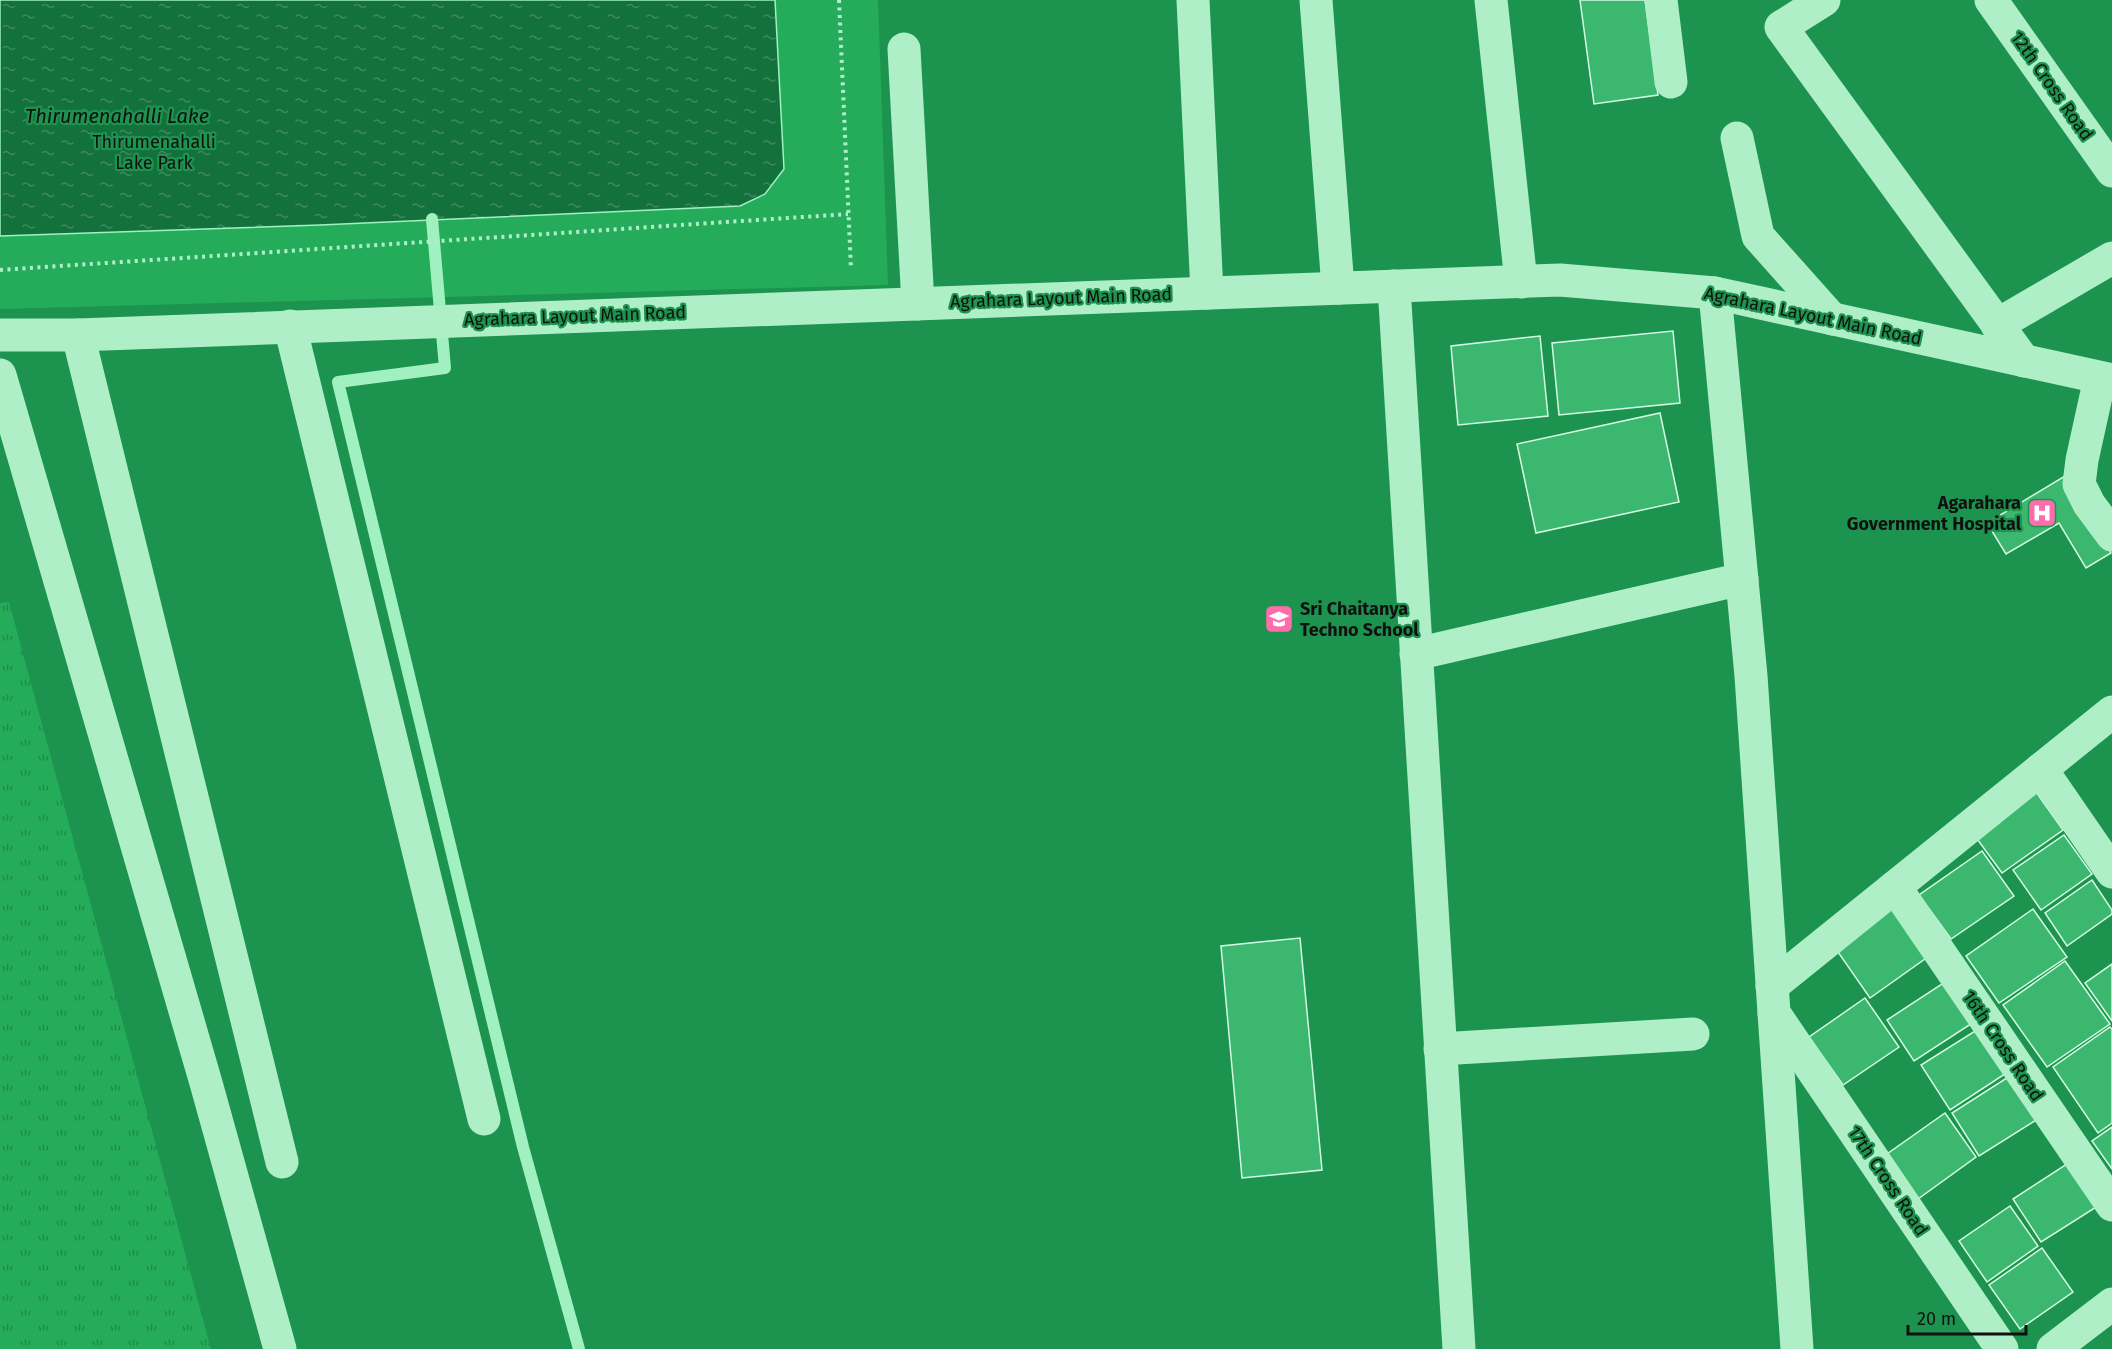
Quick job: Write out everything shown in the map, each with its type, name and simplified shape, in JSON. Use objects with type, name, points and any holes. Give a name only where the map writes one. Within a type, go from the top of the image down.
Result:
[{"type":"street","points":[[1193,0],[1207,293]]},
{"type":"street","points":[[1316,0],[1338,288]]},
{"type":"street","points":[[1491,0],[1521,282]]},
{"type":"street","points":[[1661,0],[1671,82]]},
{"type":"street","points":[[1824,0],[1781,27],[2024,361]]},
{"type":"street","name":"12th Cross Road","points":[[1991,0],[2112,171]]},
{"type":"street","points":[[904,49],[918,304]]},
{"type":"street","points":[[1737,138],[1758,236],[1832,319]]},
{"type":"street","points":[[1997,325],[2112,258]]},
{"type":"street","name":"Agrahara Layout Main Road","points":[[0,335],[78,335],[1560,280],[1715,293],[2106,379]]},
{"type":"street","points":[[1394,286],[1458,1349]]},
{"type":"street","points":[[1715,293],[1742,579],[1797,1349]]},
{"type":"street","points":[[290,326],[484,1119]]},
{"type":"street","points":[[78,335],[282,1162]]},
{"type":"street","points":[[0,375],[206,1083],[280,1349]]},
{"type":"street","points":[[2106,379],[2082,460],[2079,484],[2089,504],[2112,535]]},
{"type":"street","points":[[1416,654],[1742,579]]},
{"type":"street","points":[[1773,999],[1895,887],[2112,712]]},
{"type":"street","points":[[2041,769],[2112,872]]},
{"type":"street","name":"16th Cross Road","points":[[1895,887],[2112,1205]]},
{"type":"street","name":"17th Cross Road","points":[[1773,999],[2002,1349]]},
{"type":"street","points":[[1440,1049],[1693,1034]]},
{"type":"street","points":[[2053,1349],[2112,1304]]},
{"type":"path","points":[[839,0],[853,306]]},
{"type":"path","points":[[0,270],[848,214]]},
{"type":"green space","name":"Thirumenahalli Lake","points":[[0,0],[878,0],[888,285],[0,309]]},
{"type":"green space","points":[[9,602],[211,1349],[0,1349],[0,603]]},
{"type":"water","name":"Thirumenahalli Lake","points":[[0,0],[775,0],[784,169],[765,194],[740,206],[320,225],[0,236]]},
{"type":"building","points":[[1580,0],[1645,0],[1658,95],[1594,104]]},
{"type":"building","points":[[1673,331],[1680,403],[1559,415],[1552,343]]},
{"type":"building","points":[[1540,336],[1548,416],[1458,425],[1451,346]]},
{"type":"building","points":[[1660,413],[1679,502],[1536,533],[1517,444]]},
{"type":"building","points":[[2065,476],[2111,553],[2086,568],[2059,523],[2006,554],[1987,523]]},
{"type":"building","points":[[2034,789],[2063,830],[2002,873],[1972,832]]},
{"type":"building","points":[[2064,835],[2092,874],[2041,910],[2013,870]]},
{"type":"building","points":[[1982,851],[2014,896],[1951,939],[1919,895]]},
{"type":"building","points":[[2092,880],[2112,910],[2112,914],[2067,946],[2045,913]]},
{"type":"building","points":[[1890,901],[1929,956],[1870,998],[1831,942]]},
{"type":"building","points":[[2033,909],[2067,957],[1999,1003],[1966,956]]},
{"type":"building","points":[[1300,938],[1322,1170],[1242,1178],[1221,946]]},
{"type":"building","points":[[2065,961],[2110,1024],[2047,1067],[2003,1005]]},
{"type":"building","points":[[2112,964],[2112,1021],[2085,983]]},
{"type":"building","points":[[1951,978],[1977,1020],[1914,1061],[1887,1020]]},
{"type":"building","points":[[1865,998],[1899,1047],[1843,1085],[1809,1037]]},
{"type":"building","points":[[1983,1026],[2011,1070],[1950,1110],[1921,1065]]},
{"type":"building","points":[[2110,1027],[2112,1029],[2112,1123],[2098,1133],[2053,1067]]},
{"type":"building","points":[[2013,1074],[2041,1117],[1979,1156],[1952,1113]]},
{"type":"building","points":[[1945,1113],[1976,1157],[1918,1199],[1887,1154]]},
{"type":"building","points":[[2112,1127],[2112,1169],[2092,1141]]},
{"type":"building","points":[[2073,1160],[2101,1204],[2041,1242],[2013,1199]]},
{"type":"building","points":[[2010,1206],[2038,1246],[1987,1282],[1959,1241]]},
{"type":"building","points":[[2042,1248],[2073,1292],[2020,1329],[1989,1285]]},
{"type":"waterway","points":[[432,219],[445,368],[338,382],[523,1147],[579,1349]]},
{"type":"place","name":"Agarahara Government Hospital","points":[[2042,513]]},
{"type":"place","name":"Sri Chaitanya Techno School","points":[[1279,619]]},
{"type":"park label","name":"Thirumenahalli Lake Park","points":[[154,152]]}]
